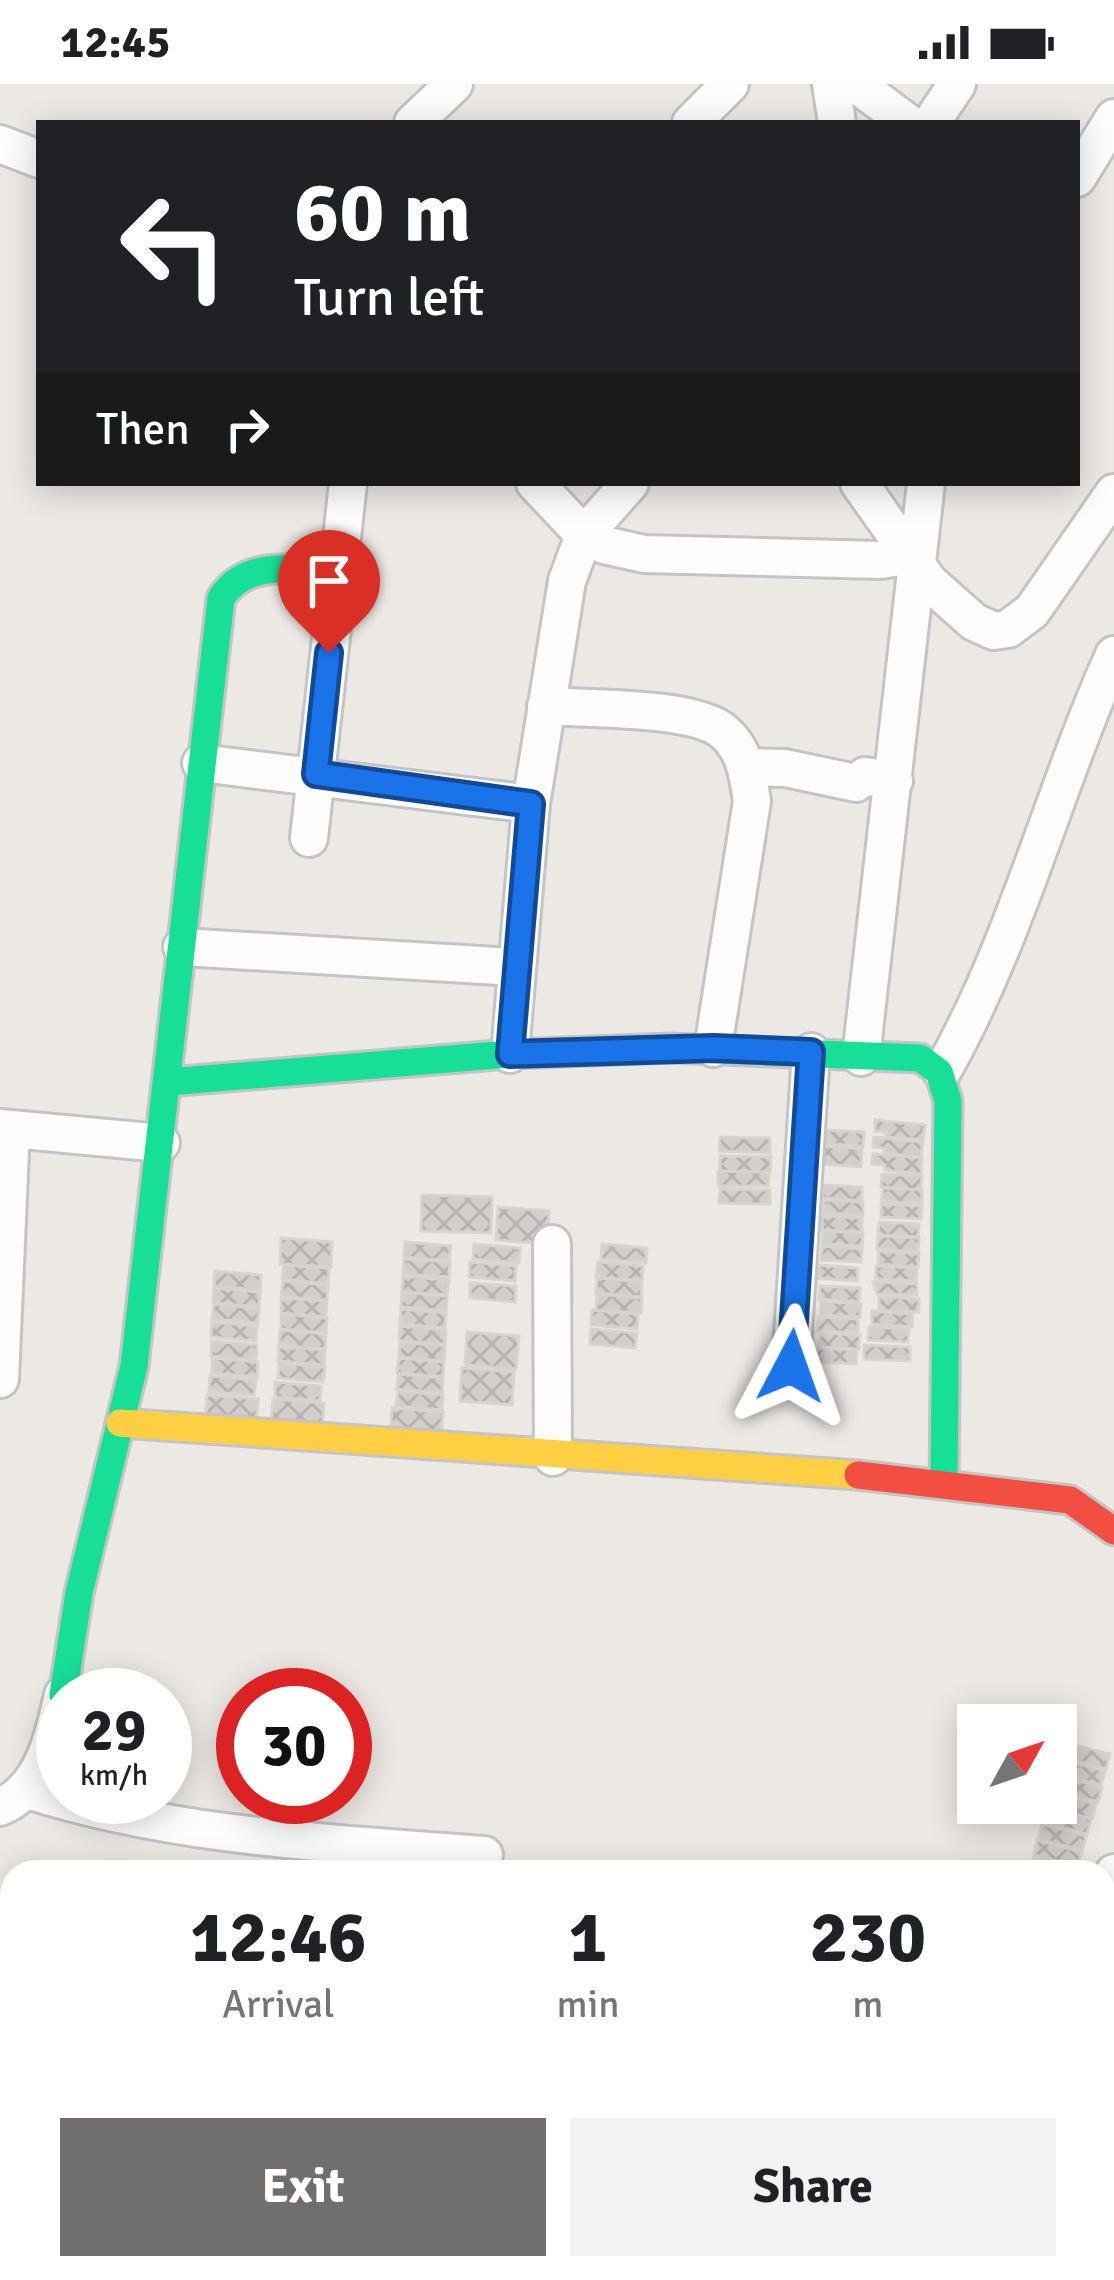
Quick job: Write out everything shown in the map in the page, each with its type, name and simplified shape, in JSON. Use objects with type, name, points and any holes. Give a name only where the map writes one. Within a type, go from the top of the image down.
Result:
[{"type":"street","points":[[416,120],[454,84]]},
{"type":"street","points":[[694,120],[730,84]]},
{"type":"street","points":[[831,84],[837,120]]},
{"type":"street","points":[[856,84],[904,120]]},
{"type":"street","points":[[933,120],[957,84]]},
{"type":"street","points":[[1080,173],[1114,118]]},
{"type":"street","points":[[0,144],[36,159]]},
{"type":"street","points":[[309,838],[348,486]]},
{"type":"street","points":[[538,486],[584,535],[644,554],[912,563]]},
{"type":"street","points":[[510,1054],[531,804],[567,581],[584,535],[627,486]]},
{"type":"street","points":[[861,486],[912,563],[974,622],[994,631],[1008,629],[1032,611],[1114,493]]},
{"type":"street","points":[[861,1057],[894,782],[912,563],[925,486]]},
{"type":"street","points":[[67,1668],[79,1593],[134,1366],[217,619],[228,583],[246,571],[338,572]]},
{"type":"street","points":[[944,1481],[950,1136],[942,1072],[977,1009],[1022,903],[1114,656]]},
{"type":"street","points":[[546,706],[692,718],[720,728],[747,767],[752,801],[713,1048]]},
{"type":"street","points":[[201,763],[531,804]]},
{"type":"street","points":[[747,767],[785,768],[856,783],[865,776],[894,782]]},
{"type":"street","points":[[182,947],[514,968]]},
{"type":"street","points":[[168,1082],[510,1054],[713,1048],[920,1058],[942,1072]]},
{"type":"street","points":[[791,1366],[811,1052]]},
{"type":"street","points":[[0,1379],[5,1128],[161,1143]]},
{"type":"street","points":[[552,1244],[553,1457]]},
{"type":"street","points":[[120,1423],[944,1481],[1070,1500],[1114,1531]]},
{"type":"street","points":[[12,1798],[36,1772]]},
{"type":"street","points":[[12,1798],[229,1835],[484,1856]]},
{"type":"building","points":[[875,1120],[925,1125],[923,1140],[886,1137],[887,1132],[875,1131]]},
{"type":"building","points":[[823,1130],[864,1132],[863,1146],[823,1144]]},
{"type":"building","points":[[720,1137],[770,1138],[770,1153],[719,1151]]},
{"type":"building","points":[[874,1137],[923,1142],[921,1157],[884,1153],[885,1148],[873,1147]]},
{"type":"building","points":[[823,1146],[862,1149],[861,1167],[822,1164]]},
{"type":"building","points":[[873,1154],[922,1158],[921,1174],[885,1170],[885,1165],[872,1164]]},
{"type":"building","points":[[720,1156],[771,1157],[770,1172],[720,1171]]},
{"type":"building","points":[[718,1171],[769,1172],[768,1186],[718,1186]]},
{"type":"building","points":[[882,1174],[922,1176],[921,1190],[881,1187]]},
{"type":"building","points":[[823,1185],[862,1187],[862,1201],[822,1198]]},
{"type":"building","points":[[883,1188],[922,1190],[922,1204],[882,1201]]},
{"type":"building","points":[[720,1189],[770,1190],[770,1204],[719,1203]]},
{"type":"building","points":[[422,1195],[492,1197],[491,1233],[421,1231]]},
{"type":"building","points":[[824,1200],[863,1202],[863,1215],[823,1213]]},
{"type":"building","points":[[881,1204],[922,1206],[921,1219],[881,1217]]},
{"type":"building","points":[[498,1207],[549,1211],[547,1244],[496,1240]]},
{"type":"building","points":[[822,1216],[862,1218],[862,1232],[822,1230]]},
{"type":"building","points":[[879,1222],[919,1224],[918,1237],[878,1235]]},
{"type":"building","points":[[823,1231],[863,1233],[862,1246],[822,1244]]},
{"type":"building","points":[[878,1236],[919,1238],[918,1252],[877,1249]]},
{"type":"building","points":[[281,1238],[332,1242],[331,1267],[280,1264]]},
{"type":"building","points":[[405,1242],[451,1246],[449,1261],[404,1257]]},
{"type":"building","points":[[474,1244],[520,1248],[519,1263],[473,1259]]},
{"type":"building","points":[[602,1244],[647,1248],[646,1263],[601,1259]]},
{"type":"building","points":[[822,1246],[862,1249],[861,1262],[821,1260]]},
{"type":"building","points":[[879,1251],[919,1254],[918,1267],[878,1264]]},
{"type":"building","points":[[404,1259],[450,1262],[449,1277],[403,1274]]},
{"type":"building","points":[[470,1262],[516,1266],[515,1281],[469,1277]]},
{"type":"building","points":[[598,1262],[643,1266],[642,1281],[596,1277]]},
{"type":"building","points":[[284,1265],[329,1268],[328,1284],[282,1279]]},
{"type":"building","points":[[818,1265],[858,1268],[857,1281],[817,1278]]},
{"type":"building","points":[[876,1266],[917,1268],[916,1281],[876,1279]]},
{"type":"building","points":[[215,1271],[261,1275],[260,1290],[214,1286]]},
{"type":"building","points":[[403,1276],[449,1280],[447,1295],[402,1292]]},
{"type":"building","points":[[597,1278],[642,1282],[641,1297],[596,1293]]},
{"type":"building","points":[[283,1281],[328,1285],[327,1300],[281,1297]]},
{"type":"building","points":[[873,1282],[917,1284],[917,1295],[877,1294]]},
{"type":"building","points":[[470,1283],[516,1286],[515,1302],[470,1298]]},
{"type":"building","points":[[820,1286],[860,1288],[859,1302],[819,1299]]},
{"type":"building","points":[[214,1288],[260,1292],[259,1307],[213,1303]]},
{"type":"building","points":[[402,1292],[447,1296],[446,1311],[401,1307]]},
{"type":"building","points":[[597,1294],[642,1298],[641,1313],[596,1310]]},
{"type":"building","points":[[879,1296],[919,1299],[919,1312],[879,1310]]},
{"type":"building","points":[[281,1298],[327,1301],[326,1317],[281,1313]]},
{"type":"building","points":[[821,1301],[861,1304],[860,1317],[820,1315]]},
{"type":"building","points":[[214,1304],[259,1308],[258,1323],[212,1319]]},
{"type":"building","points":[[401,1309],[446,1313],[445,1328],[400,1324]]},
{"type":"building","points":[[592,1310],[638,1314],[637,1329],[591,1325]]},
{"type":"building","points":[[872,1311],[912,1314],[912,1327],[872,1324]]},
{"type":"building","points":[[281,1314],[327,1318],[326,1333],[281,1329]]},
{"type":"building","points":[[818,1317],[858,1319],[858,1333],[817,1331]]},
{"type":"building","points":[[212,1322],[257,1326],[256,1341],[211,1337]]},
{"type":"building","points":[[400,1326],[446,1330],[445,1344],[399,1341]]},
{"type":"building","points":[[869,1327],[909,1329],[908,1342],[868,1340]]},
{"type":"building","points":[[591,1329],[637,1333],[635,1348],[590,1344]]},
{"type":"building","points":[[280,1330],[326,1334],[325,1349],[279,1345]]},
{"type":"building","points":[[467,1332],[519,1336],[516,1369],[465,1365]]},
{"type":"building","points":[[820,1333],[860,1335],[859,1349],[819,1347]]},
{"type":"building","points":[[212,1341],[257,1345],[256,1360],[211,1356]]},
{"type":"building","points":[[400,1342],[445,1346],[444,1361],[399,1357]]},
{"type":"building","points":[[864,1345],[910,1347],[910,1361],[864,1359]]},
{"type":"building","points":[[279,1347],[325,1350],[324,1365],[278,1361]]},
{"type":"building","points":[[816,1348],[857,1350],[856,1364],[816,1362]]},
{"type":"building","points":[[212,1358],[258,1362],[257,1377],[212,1373]]},
{"type":"building","points":[[399,1358],[444,1362],[443,1377],[397,1373]]},
{"type":"building","points":[[279,1363],[325,1367],[323,1382],[278,1378]]},
{"type":"building","points":[[462,1368],[514,1372],[512,1405],[460,1401]]},
{"type":"building","points":[[398,1374],[443,1378],[442,1393],[397,1389]]},
{"type":"building","points":[[210,1376],[256,1380],[254,1395],[209,1392]]},
{"type":"building","points":[[275,1382],[321,1386],[320,1401],[275,1397]]},
{"type":"building","points":[[398,1391],[443,1395],[442,1410],[396,1406]]},
{"type":"building","points":[[207,1395],[258,1399],[256,1425],[205,1422]]},
{"type":"building","points":[[273,1399],[324,1403],[322,1429],[271,1426]]},
{"type":"building","points":[[392,1408],[443,1412],[441,1438],[390,1435]]},
{"type":"building","points":[[1077,1746],[1110,1754],[1106,1769],[1077,1761]]},
{"type":"building","points":[[1077,1764],[1105,1771],[1101,1785],[1077,1779]]},
{"type":"building","points":[[1077,1781],[1102,1787],[1098,1802],[1077,1796]]},
{"type":"building","points":[[1077,1799],[1096,1804],[1092,1819],[1077,1815]]},
{"type":"building","points":[[1077,1816],[1091,1819],[1087,1834],[1047,1824],[1077,1824]]},
{"type":"building","points":[[1042,1824],[1086,1836],[1082,1850],[1038,1839]]},
{"type":"building","points":[[1037,1840],[1082,1852],[1080,1860],[1034,1855]]},
{"type":"traffic: fast","points":[[67,1668],[79,1593],[134,1366],[221,598],[232,585],[258,572],[338,572]]},
{"type":"traffic: fast","points":[[168,1082],[510,1054],[671,1048],[920,1058],[939,1072],[948,1101],[944,1481]]},
{"type":"traffic: slow","points":[[120,1423],[858,1475]]},
{"type":"traffic: jam","points":[[858,1475],[1070,1500],[1114,1531]]},
{"type":"route","points":[[329,653],[316,774],[531,804],[510,1054],[713,1048],[811,1052],[791,1366]]}]
